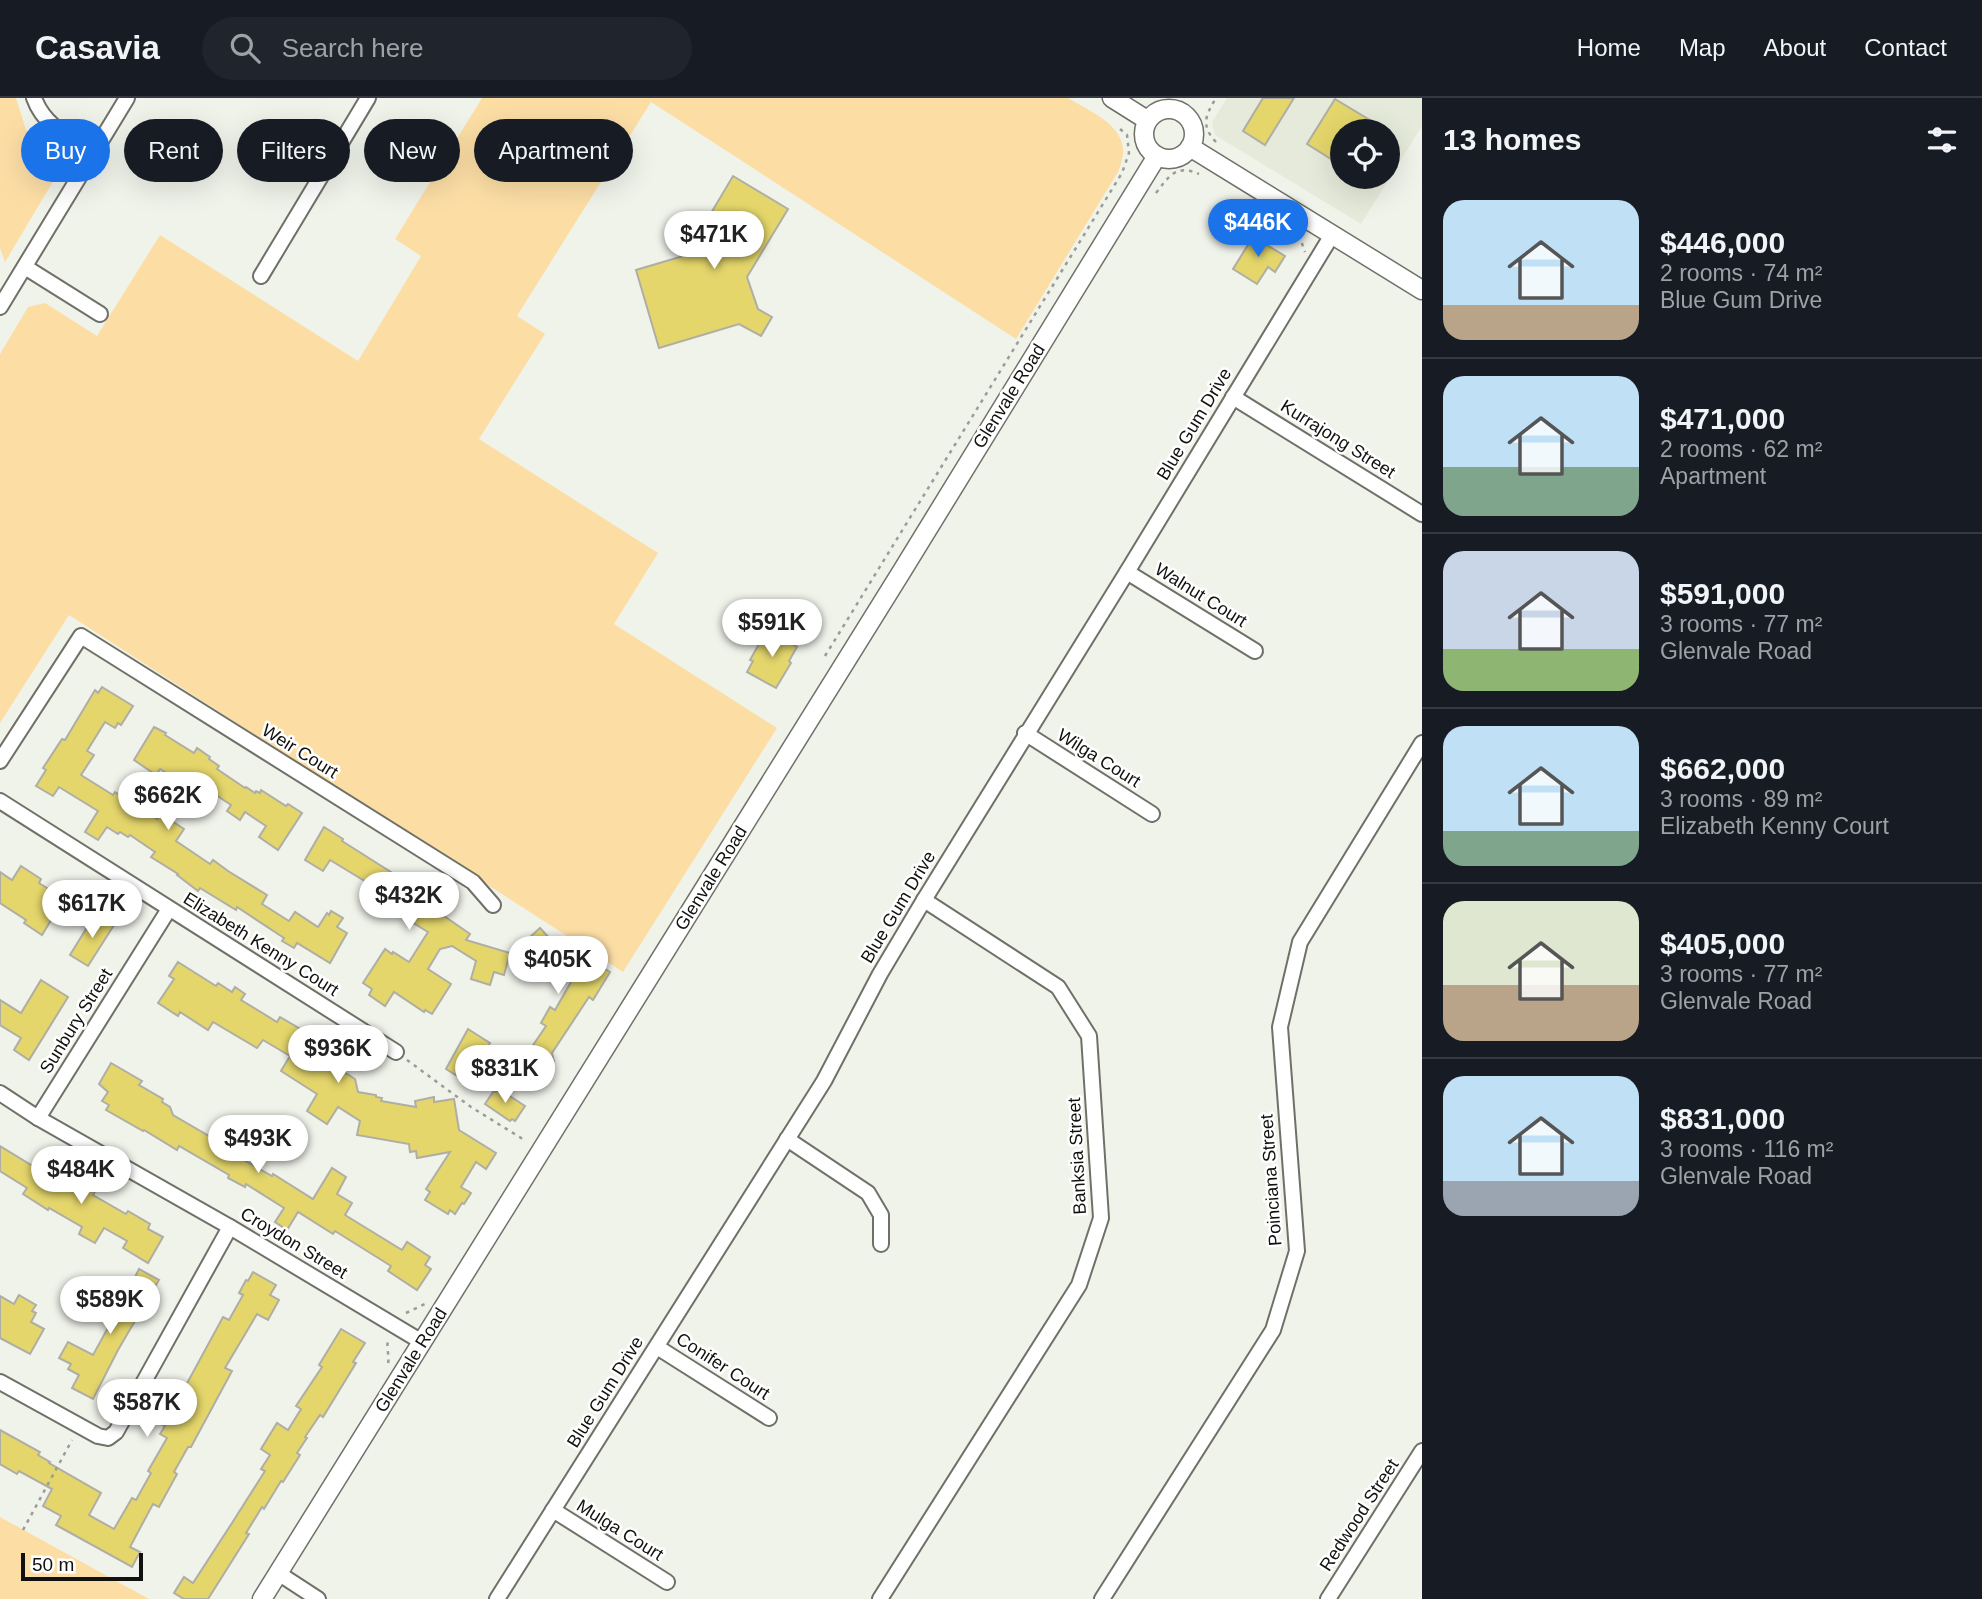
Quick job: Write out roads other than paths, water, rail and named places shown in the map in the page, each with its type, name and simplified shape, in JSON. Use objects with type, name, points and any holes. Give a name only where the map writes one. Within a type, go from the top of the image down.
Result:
[{"type":"street","points":[[34,98],[46,119]]},
{"type":"street","points":[[110,125],[127,98]]},
{"type":"street","points":[[261,276],[368,98]]},
{"type":"street","points":[[1112,98],[1147,120]]},
{"type":"street","points":[[1188,106],[1194,129],[1190,147],[1175,158],[1157,156],[1145,143],[1144,129],[1147,120],[1153,113],[1167,108],[1188,106]]},
{"type":"street","points":[[1190,147],[1422,290]]},
{"type":"street","name":"Glenvale Road","points":[[262,1599],[1157,156]]},
{"type":"street","points":[[0,307],[75,182]]},
{"type":"street","name":"Blue Gum Drive","points":[[496,1599],[824,1081],[880,974],[924,900],[1332,235]]},
{"type":"street","points":[[25,267],[100,314]]},
{"type":"street","name":"Kurrajong Street","points":[[1234,397],[1422,514]]},
{"type":"street","name":"Walnut Court","points":[[1127,572],[1255,651]]},
{"type":"street","name":"Weir Court","points":[[0,761],[80,636],[473,882],[493,905]]},
{"type":"street","name":"Wilga Court","points":[[1025,733],[1152,814]]},
{"type":"street","name":"Poinciana Street","points":[[1102,1599],[1273,1330],[1297,1251],[1280,1027],[1300,942],[1422,743]]},
{"type":"street","name":"Elizabeth Kenny Court","points":[[0,801],[396,1052]]},
{"type":"street","name":"Banksia Street","points":[[880,1599],[1079,1285],[1101,1218],[1089,1037],[1058,987],[924,900]]},
{"type":"street","name":"Sunbury Street","points":[[38,1118],[169,909]]},
{"type":"street","name":"Croydon Street","points":[[0,1093],[38,1118],[230,1227],[422,1342]]},
{"type":"street","points":[[787,1139],[868,1193],[881,1214],[881,1244]]},
{"type":"street","points":[[0,1382],[99,1436],[108,1438],[116,1432],[230,1227]]},
{"type":"street","name":"Conifer Court","points":[[657,1347],[769,1418]]},
{"type":"street","name":"Redwood Street","points":[[1328,1599],[1422,1451]]},
{"type":"street","name":"Mulga Court","points":[[553,1510],[667,1582]]},
{"type":"street","points":[[278,1573],[318,1599]]}]
